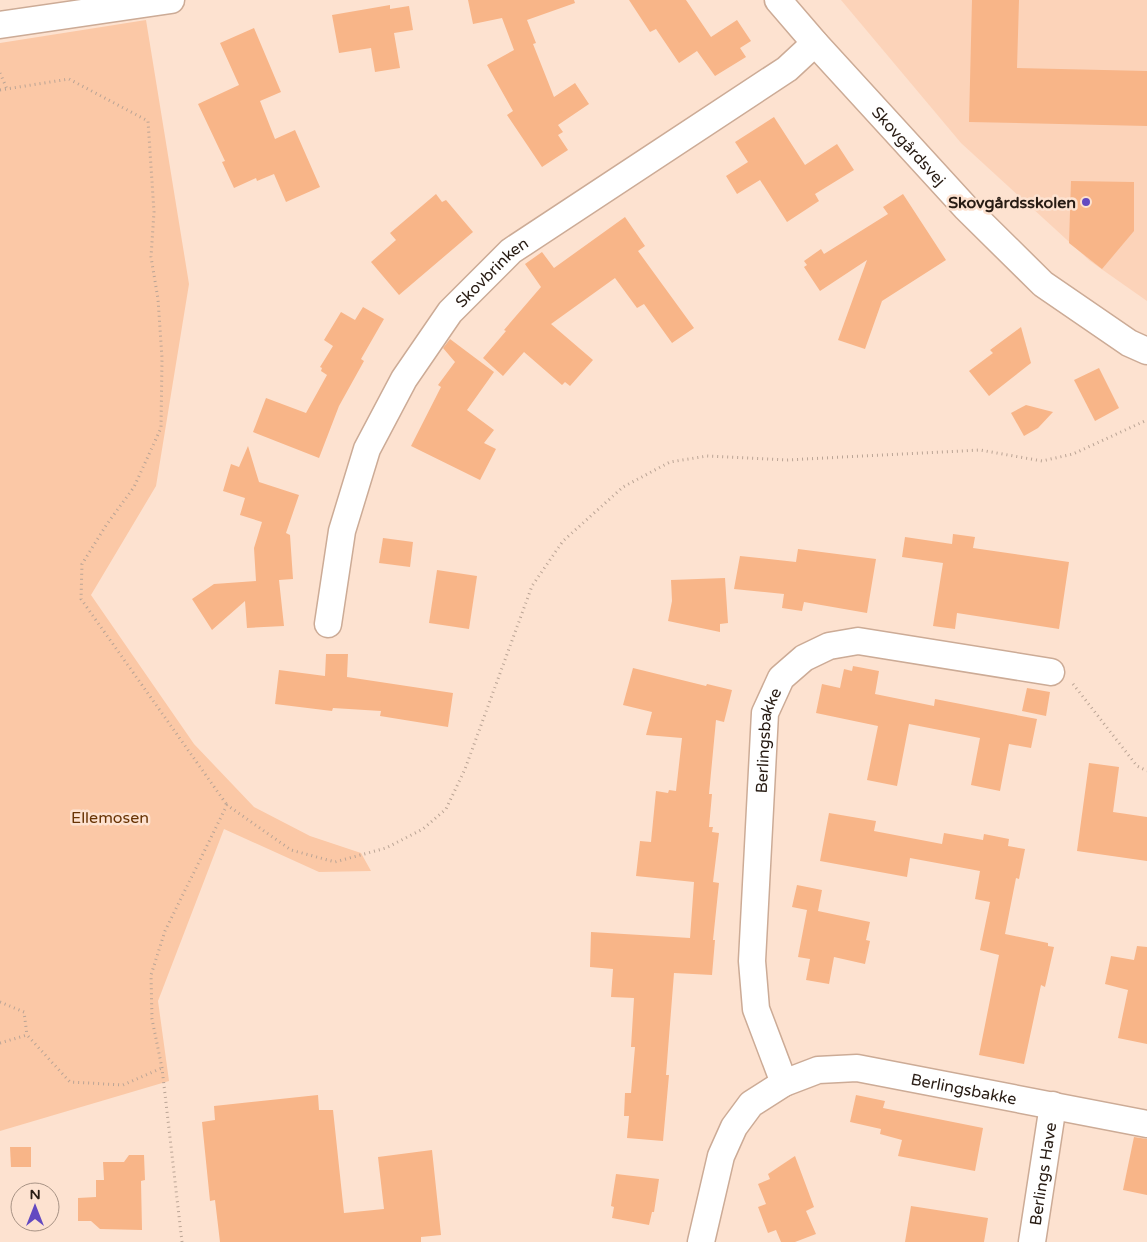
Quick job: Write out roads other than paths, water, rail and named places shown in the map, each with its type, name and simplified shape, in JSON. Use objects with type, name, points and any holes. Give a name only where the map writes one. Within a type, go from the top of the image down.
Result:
[{"type":"street","points":[[0,26],[171,0]]},
{"type":"street","name":"Skovgårdsvej","points":[[778,0],[966,208],[1043,284],[1129,343],[1147,351]]},
{"type":"street","name":"Skovbrinken","points":[[328,624],[342,531],[367,449],[404,379],[450,312],[511,251],[787,69],[815,43]]},
{"type":"street","name":"Berlingsbakke","points":[[784,1083],[756,1009],[752,961],[765,713],[780,678],[804,658],[829,646],[858,641],[1051,672]]},
{"type":"street","name":"Berlingsbakke","points":[[701,1242],[721,1156],[734,1127],[752,1104],[784,1083],[818,1070],[857,1068],[1147,1124]]},
{"type":"street","name":"Berlings Have","points":[[1032,1242],[1053,1105]]},
{"type":"place","name":"Skovgårdsskolen","points":[[1086,202]]},
{"type":"park label","name":"Ellemosen","points":[[110,817]]}]
